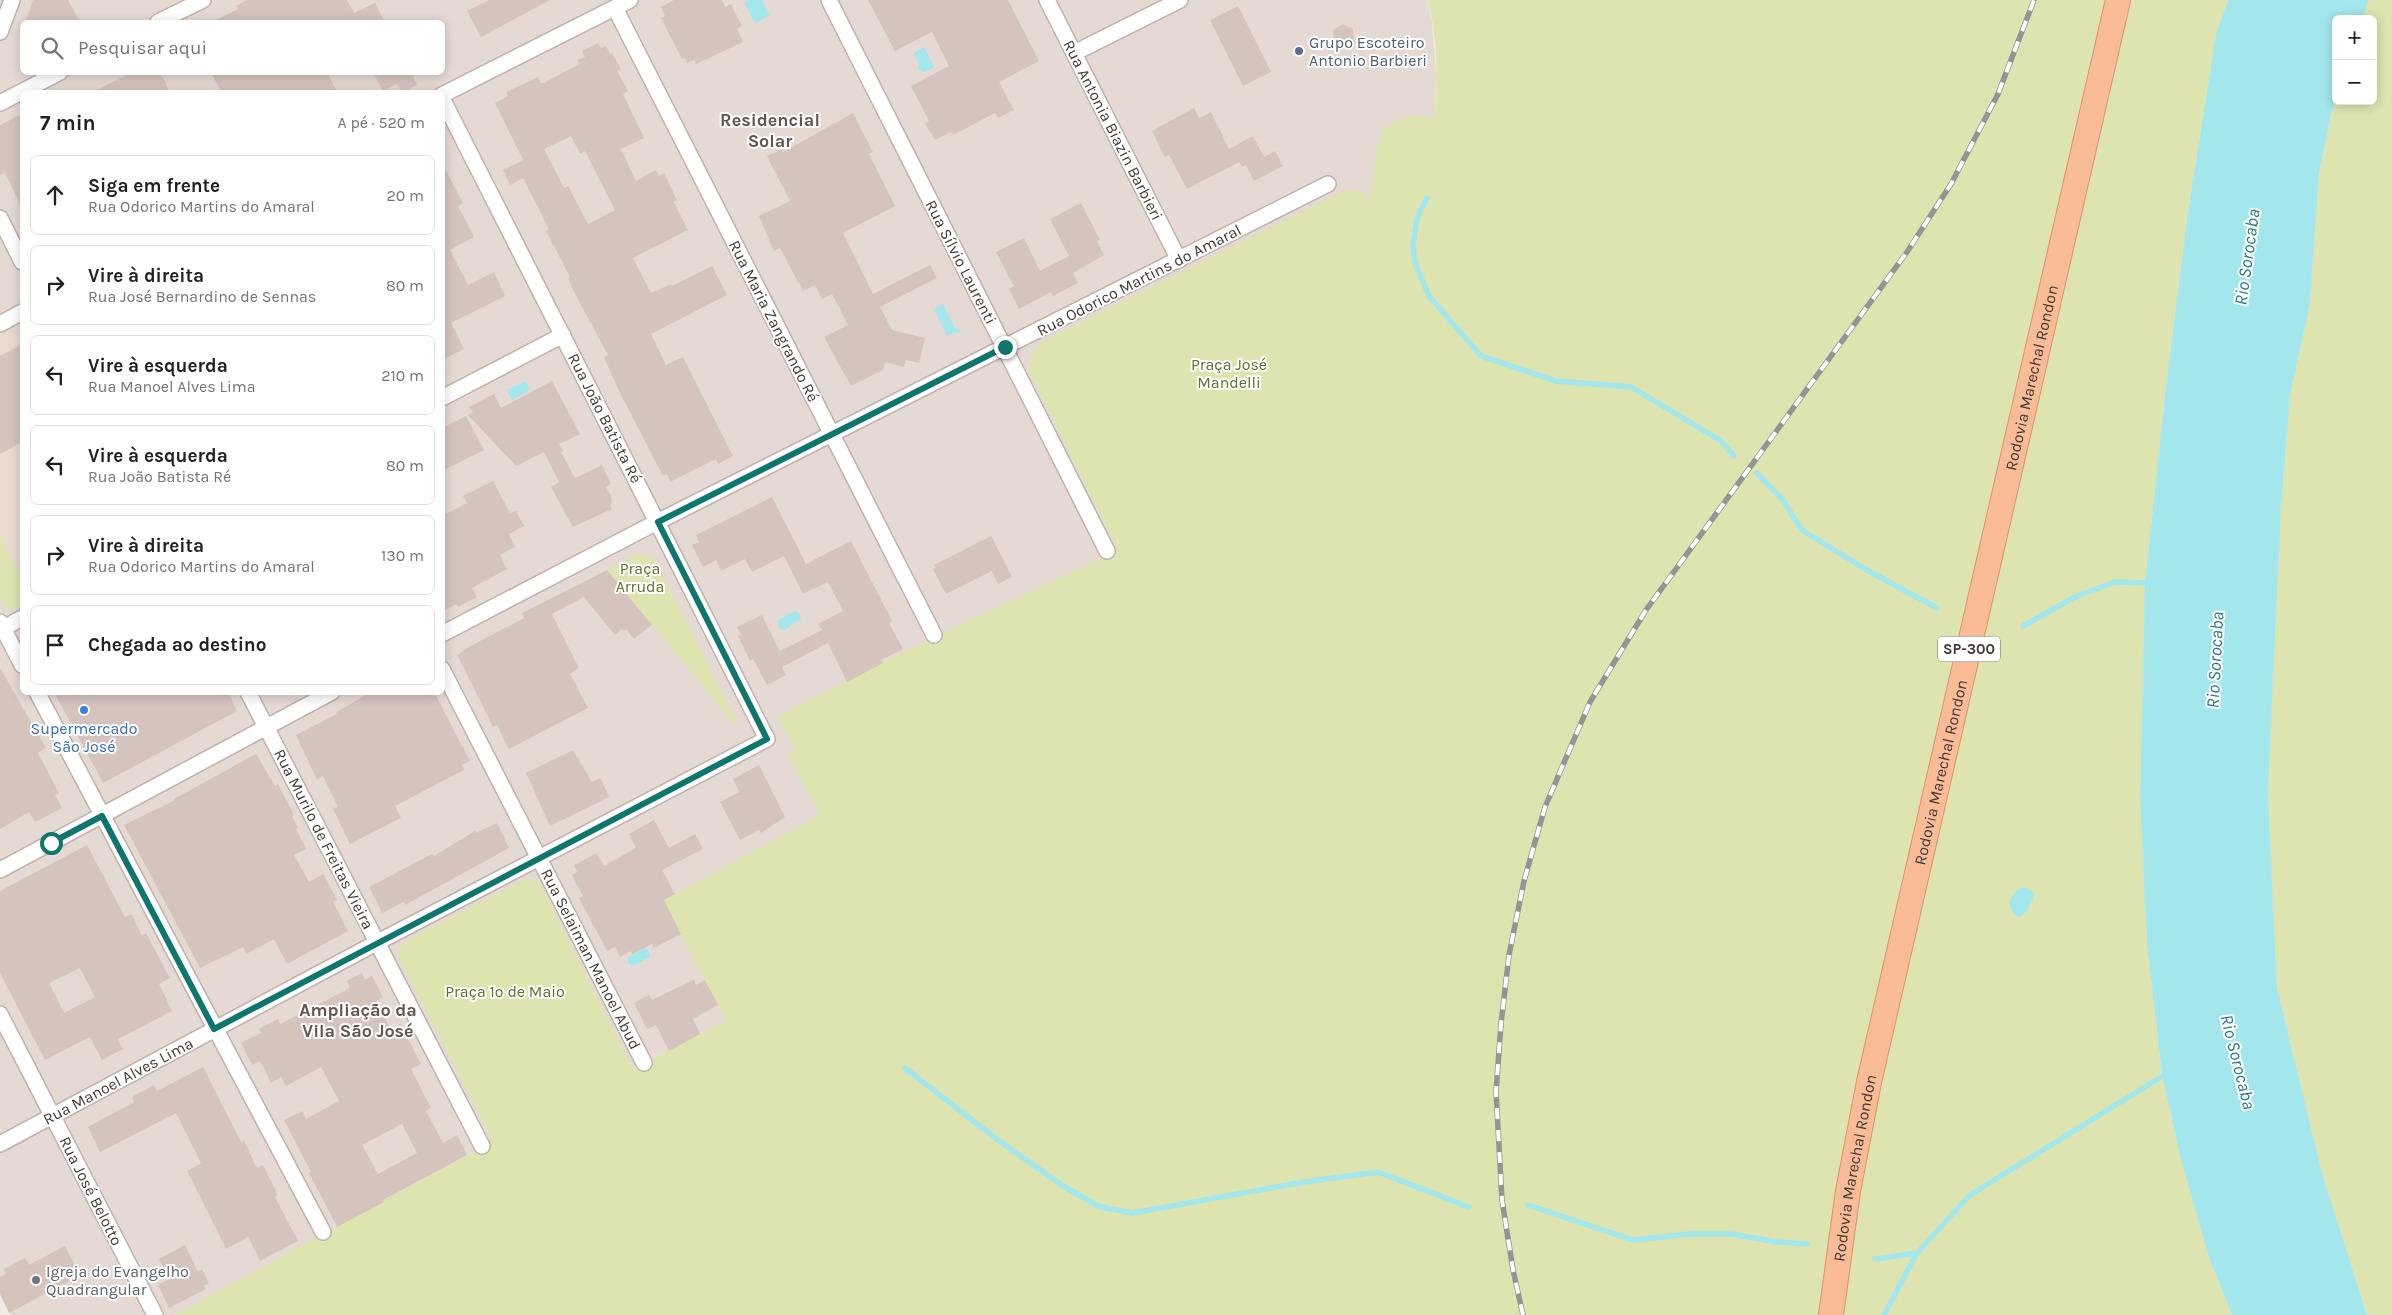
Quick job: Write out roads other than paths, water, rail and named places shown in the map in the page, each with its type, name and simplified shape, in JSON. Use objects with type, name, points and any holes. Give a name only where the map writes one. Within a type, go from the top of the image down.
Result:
[{"type":"main road","name":"Rodovia Marechal Rondon","points":[[1831,1315],[1848,1191],[1870,1082],[2118,0]]},
{"type":"street","points":[[0,32],[12,0]]},
{"type":"street","points":[[162,20],[202,0]]},
{"type":"street","points":[[445,95],[630,0]]},
{"type":"street","name":"Rua Sílvio Laurenti","points":[[829,0],[1107,551]]},
{"type":"street","name":"Rua Antonia Biazin Barbieri","points":[[1047,0],[1179,260]]},
{"type":"street","points":[[1074,53],[1180,0]]},
{"type":"street","name":"Rua Maria Zangrando Ré","points":[[615,8],[934,634]]},
{"type":"street","points":[[25,90],[54,75]]},
{"type":"street","points":[[0,103],[20,93]]},
{"type":"street","name":"Rua João Batista Ré","points":[[445,103],[767,739]]},
{"type":"street","name":"Rua Odorico Martins do Amaral","points":[[445,632],[658,522],[1328,184]]},
{"type":"street","points":[[0,218],[20,258]]},
{"type":"street","points":[[0,324],[20,313]]},
{"type":"street","points":[[445,396],[563,335]]},
{"type":"street","points":[[20,619],[1,626],[20,661]]},
{"type":"street","name":"Rua Selaiman Manoel Abud","points":[[445,675],[644,1063]]},
{"type":"street","points":[[39,695],[323,1232]]},
{"type":"street","name":"Rua Murilo de Freitas Vieira","points":[[250,695],[482,1146]]},
{"type":"street","points":[[0,870],[327,695]]},
{"type":"street","name":"Rua Manoel Alves Lima","points":[[0,1144],[378,942],[767,739]]},
{"type":"street","name":"Rua José Belotto","points":[[0,1014],[154,1315]]},
{"type":"water","points":[[749,0],[762,0],[770,15],[755,23],[744,3]]},
{"type":"water","name":"Rio Sorocaba","points":[[2228,0],[2369,0],[2363,15],[2332,15],[2333,105],[2319,174],[2310,304],[2290,395],[2281,509],[2268,792],[2277,987],[2322,1173],[2367,1315],[2232,1315],[2209,1258],[2180,1156],[2162,1075],[2147,944],[2140,800],[2145,583],[2165,395],[2188,212],[2216,34]]},
{"type":"water","points":[[924,47],[934,67],[925,72],[918,69],[919,63],[914,53]]},
{"type":"water","points":[[943,304],[955,328],[961,330],[958,334],[955,332],[947,336],[934,309]]},
{"type":"water","points":[[526,381],[530,390],[512,400],[507,390]]},
{"type":"water","points":[[795,611],[799,613],[801,619],[784,630],[780,629],[778,620]]},
{"type":"water","points":[[2024,887],[2033,892],[2034,897],[2027,911],[2020,917],[2012,912],[2010,903],[2013,895]]},
{"type":"water","points":[[646,947],[651,956],[633,966],[628,963],[628,957]]},
{"type":"waterway","points":[[1427,198],[1417,218],[1413,246],[1415,263],[1429,296],[1481,356],[1556,381],[1631,387],[1721,441],[1734,456]]},
{"type":"waterway","points":[[1757,473],[1782,499],[1802,530],[1865,569],[1937,608]]},
{"type":"waterway","points":[[2023,626],[2077,596],[2115,582],[2153,583]]},
{"type":"waterway","points":[[905,1068],[994,1137],[1063,1186],[1100,1207],[1133,1213],[1304,1182],[1378,1172],[1469,1207]]},
{"type":"waterway","points":[[1884,1315],[1917,1253],[1970,1195],[2169,1072]]},
{"type":"waterway","points":[[1528,1205],[1633,1240],[1689,1234],[1732,1234],[1777,1242],[1807,1244]]},
{"type":"waterway","points":[[1875,1259],[1917,1253]]},
{"type":"railway","points":[[1523,1315],[1513,1270],[1502,1200],[1496,1092],[1509,955],[1524,881],[1545,807],[1590,702],[1646,610],[1907,252],[1951,184],[1998,94],[2034,0]]},
{"type":"place","name":"Grupo Escoteiro Antonio Barbieri","points":[[1299,51]]},
{"type":"place","name":"Supermercado São José","points":[[84,710]]},
{"type":"place","name":"Igreja do Evangelho Quadrangular","points":[[36,1280]]},
{"type":"district","name":"Residencial Solar","points":[[770,130]]},
{"type":"district","name":"Ampliação da Vila São José","points":[[358,1020]]},
{"type":"park label","name":"Praça José Mandelli","points":[[1229,373]]},
{"type":"park label","name":"Praça Arruda","points":[[640,577]]},
{"type":"park label","name":"Praça 1º de Maio","points":[[505,991]]}]
